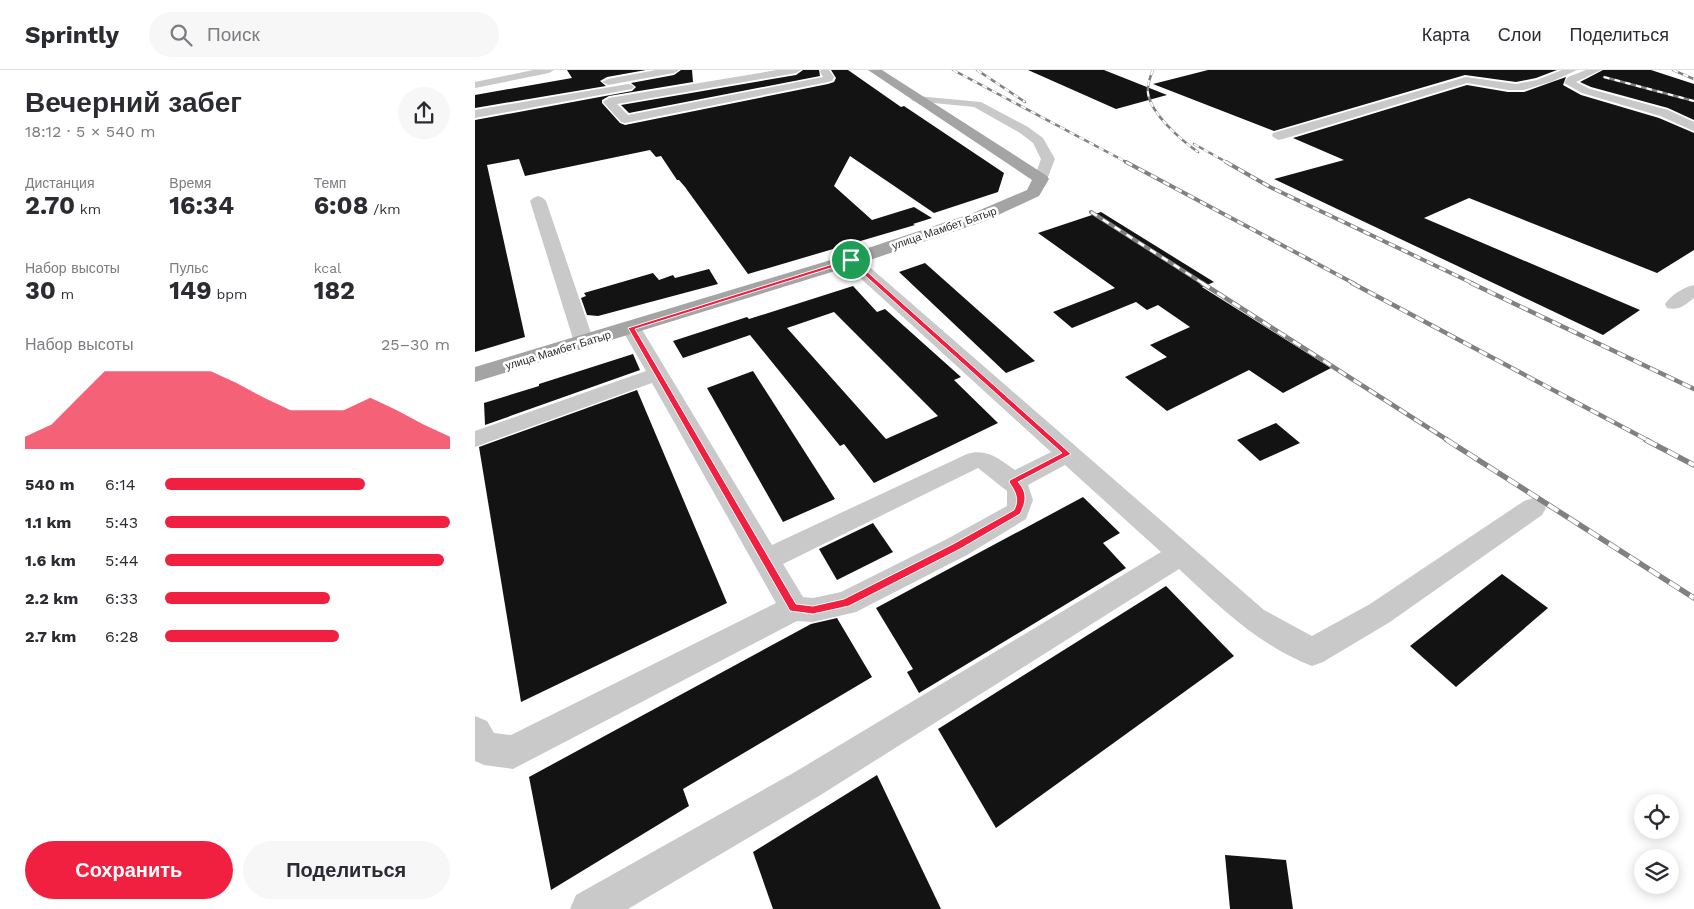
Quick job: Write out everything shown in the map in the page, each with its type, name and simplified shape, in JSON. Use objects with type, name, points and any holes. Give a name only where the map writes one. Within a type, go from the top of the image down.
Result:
[{"type":"main road","points":[[874,70],[1041,179]]},
{"type":"main road","name":"улица Мамбет Батыр","points":[[475,375],[851,260],[1016,202],[1033,193],[1041,179]]},
{"type":"street","points":[[475,85],[549,70]]},
{"type":"street","points":[[598,78],[645,70]]},
{"type":"street","points":[[475,106],[674,70]]},
{"type":"street","points":[[797,70],[609,102],[625,119],[828,80],[829,77],[819,72]]},
{"type":"street","points":[[819,72],[837,70]]},
{"type":"street","points":[[1278,136],[1465,80],[1480,80],[1517,87],[1526,86],[1572,70]]},
{"type":"street","points":[[1596,70],[1572,79],[1570,82],[1586,92],[1676,118],[1694,120]]},
{"type":"street","points":[[475,114],[704,74]]},
{"type":"street","points":[[917,99],[977,104],[1024,130],[1038,141],[1048,159],[1041,179]]},
{"type":"street","points":[[1676,118],[1694,127]]},
{"type":"street","points":[[538,201],[584,342]]},
{"type":"street","points":[[851,260],[1254,619],[1312,652],[1380,613],[1533,508]]},
{"type":"street","points":[[1673,304],[1694,290]]},
{"type":"street","points":[[631,328],[794,608]]},
{"type":"street","points":[[475,439],[658,374]]},
{"type":"street","points":[[1013,482],[1067,454]]},
{"type":"street","points":[[475,732],[484,748],[513,752],[794,608],[813,610],[846,603],[957,547],[1017,512],[1021,504],[1021,495],[1019,488],[1013,482],[984,460],[975,460],[766,560]]},
{"type":"street","points":[[590,909],[807,784],[1182,553]]},
{"type":"building","points":[[567,70],[646,70],[607,77],[600,81],[606,86],[475,108],[475,95],[572,78]]},
{"type":"building","points":[[681,70],[692,70],[693,82],[609,96],[602,100],[602,103],[620,123],[625,125],[828,84],[834,82],[836,78],[831,70],[848,70],[901,107],[904,106],[1004,173],[998,192],[934,213],[850,156],[834,186],[872,220],[914,207],[932,218],[913,224],[915,225],[748,274],[661,156],[656,157],[650,150],[525,176],[519,159],[487,165],[525,337],[475,352],[475,120],[632,91],[636,87],[631,83],[674,75]]},
{"type":"building","points":[[803,70],[819,70],[820,76],[629,113],[621,105],[796,75]]},
{"type":"building","points":[[1028,70],[1104,70],[1167,95],[1116,109]]},
{"type":"building","points":[[1208,70],[1557,70],[1536,78],[1516,82],[1465,75],[1274,131],[1153,84]]},
{"type":"building","points":[[1603,70],[1651,70],[1694,84],[1694,120],[1668,108],[1591,87],[1580,82]]},
{"type":"building","points":[[1566,77],[1563,85],[1581,95],[1659,118],[1694,133],[1694,250],[1657,273],[1469,198],[1424,218],[1640,310],[1603,335],[1274,179],[1344,160],[1293,138],[1467,85],[1508,92],[1524,92]]},
{"type":"building","points":[[1101,212],[1214,282],[1202,287],[1331,368],[1283,393],[1249,370],[1167,411],[1125,377],[1167,357],[1150,345],[1190,327],[1158,305],[1147,310],[1136,302],[1072,328],[1053,312],[1115,288],[1038,233]]},
{"type":"building","points":[[925,263],[1035,361],[1006,373],[899,272]]},
{"type":"building","points":[[709,269],[718,284],[598,316],[587,315],[581,298],[586,296],[584,293],[653,273],[659,280],[673,275],[675,278]]},
{"type":"building","points":[[853,286],[877,312],[885,309],[961,377],[954,380],[998,423],[874,483],[844,444],[840,446],[750,335],[683,358],[673,341],[747,317],[749,319]],"holes":[[[834,312],[938,416],[886,439],[787,328]]]},
{"type":"building","points":[[633,354],[640,370],[485,425],[484,403]]},
{"type":"building","points":[[753,371],[835,499],[783,522],[707,388]]},
{"type":"building","points":[[637,390],[727,603],[521,702],[479,447]]},
{"type":"building","points":[[1276,423],[1300,443],[1260,461],[1237,440]]},
{"type":"building","points":[[1083,497],[1120,533],[1103,543],[1126,568],[919,693],[907,672],[913,669],[876,608]]},
{"type":"building","points":[[873,523],[893,552],[837,580],[819,549]]},
{"type":"building","points":[[1502,574],[1548,608],[1456,687],[1410,646]]},
{"type":"building","points":[[1166,586],[1234,656],[996,828],[938,729]]},
{"type":"building","points":[[837,618],[872,677],[683,789],[689,806],[551,890],[529,777],[811,624]]},
{"type":"building","points":[[877,775],[941,909],[773,909],[753,852]]},
{"type":"building","points":[[1225,855],[1286,860],[1293,909],[1230,909]]},
{"type":"railway","points":[[953,70],[1128,163]]},
{"type":"railway","points":[[977,70],[1025,102]]},
{"type":"railway","points":[[1153,70],[1148,90],[1150,101],[1175,134],[1198,152]]},
{"type":"railway","points":[[1673,70],[1694,79]]},
{"type":"railway","points":[[1604,77],[1694,101]]},
{"type":"railway","points":[[1194,144],[1228,163]]},
{"type":"railway","points":[[1126,162],[1355,284]]},
{"type":"railway","points":[[1226,162],[1270,187],[1474,284]]},
{"type":"railway","points":[[1091,212],[1204,284]]},
{"type":"railway","points":[[1202,283],[1449,441]]},
{"type":"railway","points":[[1352,283],[1649,441]]},
{"type":"railway","points":[[1471,283],[1694,389]]},
{"type":"railway","points":[[1447,440],[1694,598]]},
{"type":"railway","points":[[1646,440],[1694,465]]},
{"type":"route","points":[[851,260],[1067,454],[1013,482],[1019,488],[1021,495],[1021,504],[1017,512],[957,547],[846,603],[813,610],[794,608],[631,328],[851,260]]}]
